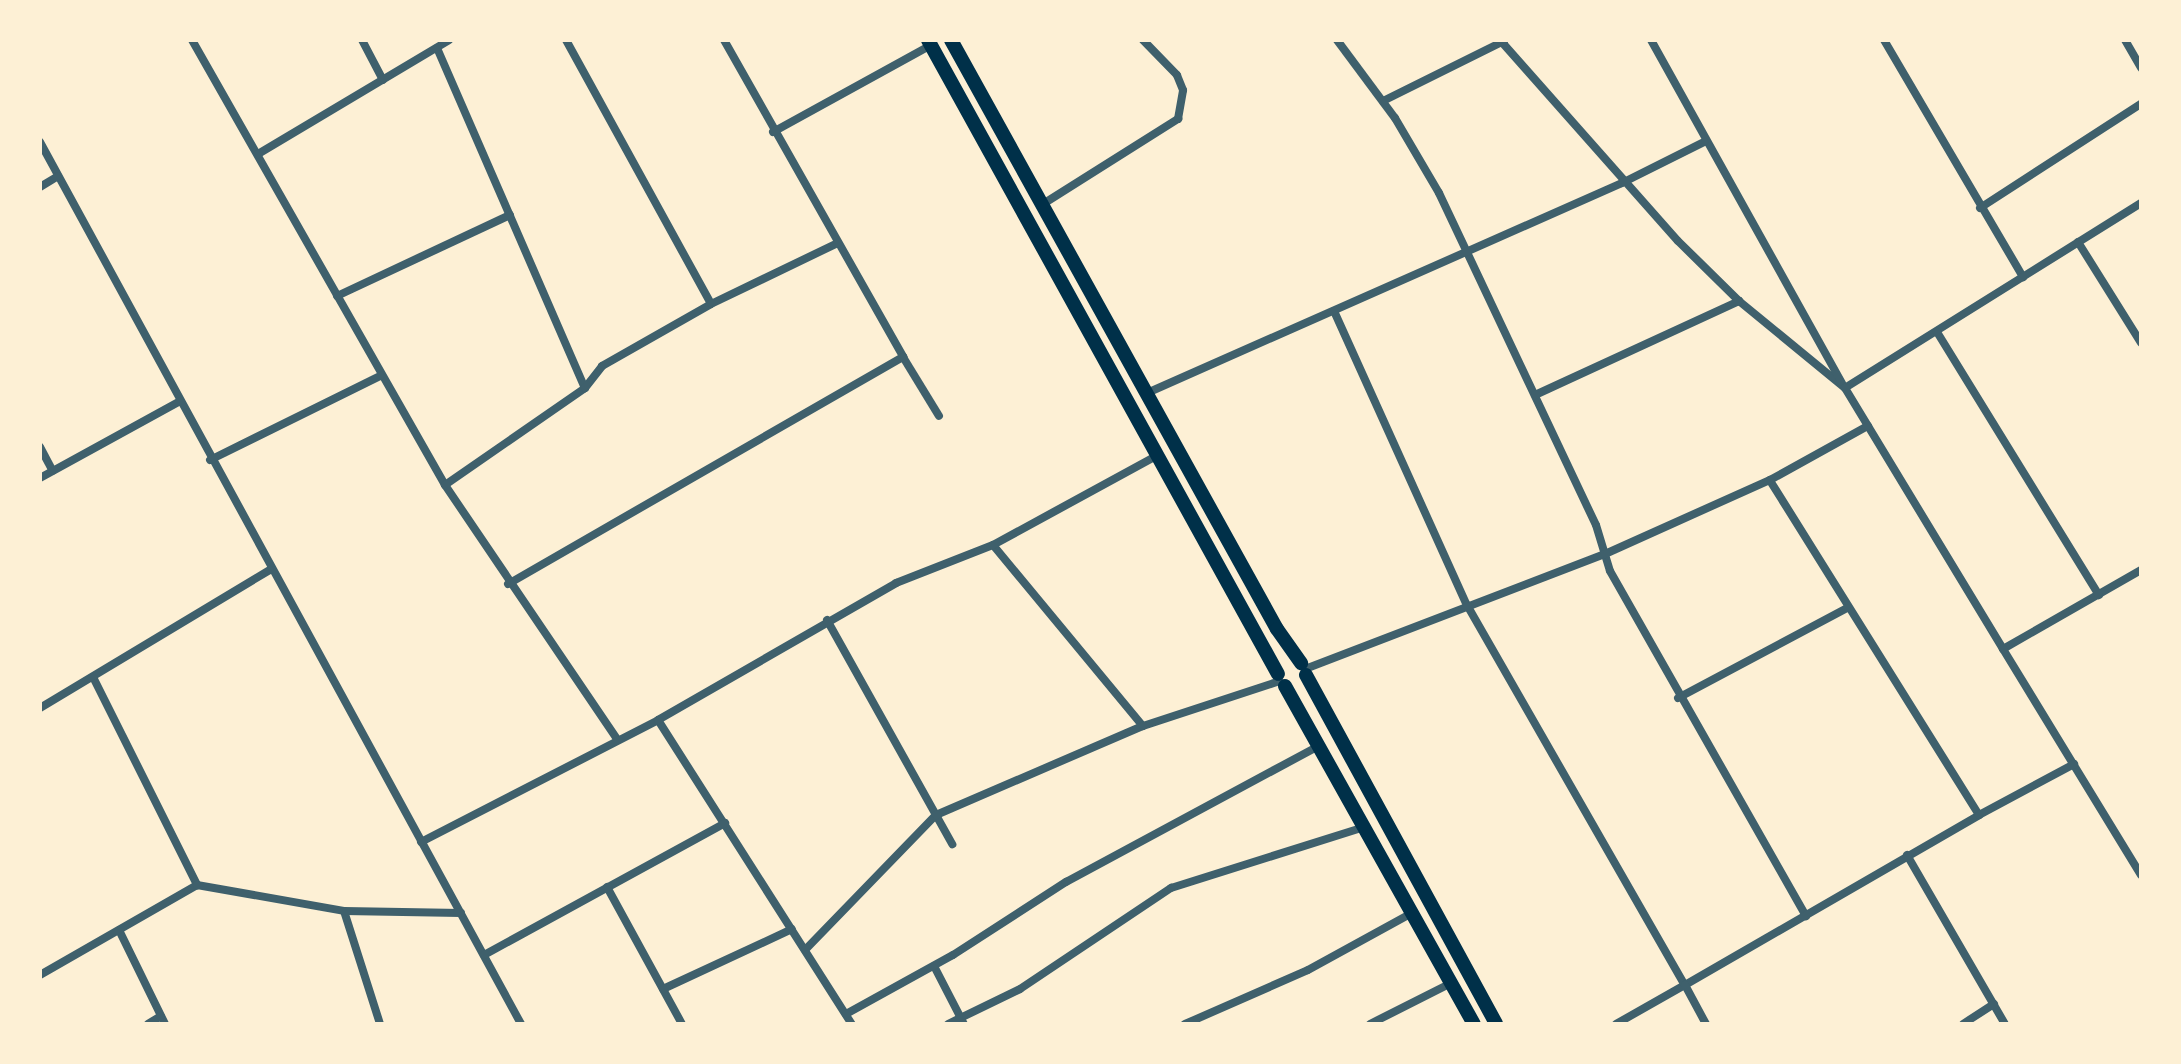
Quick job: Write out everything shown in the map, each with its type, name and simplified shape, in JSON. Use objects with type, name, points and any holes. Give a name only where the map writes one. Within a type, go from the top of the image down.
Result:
[{"type":"main road","points":[[951,40],[1304,669],[1496,1024]]},
{"type":"main road","points":[[929,43],[1474,1024]]},
{"type":"main road","points":[[1281,680],[1284,662],[1304,669]]},
{"type":"main road","points":[[1281,680],[1299,686],[1304,669]]},
{"type":"street","points":[[192,40],[380,376],[445,485],[508,584],[616,738]]},
{"type":"street","points":[[362,40],[383,80]]},
{"type":"street","points":[[258,154],[449,40]]},
{"type":"street","points":[[566,40],[711,304]]},
{"type":"street","points":[[724,40],[773,132],[939,416]]},
{"type":"street","points":[[1043,204],[1178,119],[1183,90],[1177,75],[1143,40]]},
{"type":"street","points":[[1337,40],[1383,101],[1431,180],[1535,395],[1605,554],[1678,698],[1806,916]]},
{"type":"street","points":[[1651,40],[1704,142],[1845,388],[2141,875]]},
{"type":"street","points":[[1884,40],[2023,277]]},
{"type":"street","points":[[2125,40],[2141,68]]},
{"type":"street","points":[[1383,101],[1502,41],[1622,183],[1739,301],[1845,388]]},
{"type":"street","points":[[773,132],[929,43]]},
{"type":"street","points":[[437,48],[585,388]]},
{"type":"street","points":[[1980,208],[2141,104]]},
{"type":"street","points":[[40,142],[178,402],[521,1024]]},
{"type":"street","points":[[1147,393],[1622,183],[1704,142]]},
{"type":"street","points":[[40,187],[58,176]]},
{"type":"street","points":[[1845,388],[2141,203]]},
{"type":"street","points":[[337,296],[510,215]]},
{"type":"street","points":[[2078,242],[2141,343]]},
{"type":"street","points":[[445,485],[585,388],[602,366],[711,304],[838,243]]},
{"type":"street","points":[[1535,395],[1739,301]]},
{"type":"street","points":[[1334,311],[1467,605],[1706,1024]]},
{"type":"street","points":[[1937,332],[2099,595]]},
{"type":"street","points":[[508,584],[903,357]]},
{"type":"street","points":[[210,460],[380,376]]},
{"type":"street","points":[[40,478],[178,402]]},
{"type":"street","points":[[1304,669],[1605,554],[1770,480],[1868,426]]},
{"type":"street","points":[[40,447],[53,471]]},
{"type":"street","points":[[421,842],[616,738],[658,720],[896,583],[993,545],[1158,455]]},
{"type":"street","points":[[1770,480],[1847,608],[1979,815]]},
{"type":"street","points":[[993,545],[1143,726]]},
{"type":"street","points":[[40,708],[270,570]]},
{"type":"street","points":[[2003,649],[2141,570]]},
{"type":"street","points":[[1678,698],[1847,608]]},
{"type":"street","points":[[827,620],[952,844]]},
{"type":"street","points":[[93,677],[197,885]]},
{"type":"street","points":[[805,950],[936,815],[1143,726],[1281,680]]},
{"type":"street","points":[[658,720],[852,1024]]},
{"type":"street","points":[[846,1014],[934,966],[1066,882],[1319,746]]},
{"type":"street","points":[[1616,1024],[1907,855],[2074,764]]},
{"type":"street","points":[[484,955],[725,823]]},
{"type":"street","points":[[948,1024],[962,1021],[1020,989],[1171,888],[1364,827]]},
{"type":"street","points":[[1907,855],[2005,1024]]},
{"type":"street","points":[[40,975],[197,885],[344,911],[461,913]]},
{"type":"street","points":[[607,887],[682,1024]]},
{"type":"street","points":[[344,911],[380,1024]]},
{"type":"street","points":[[1185,1024],[1308,970],[1412,913]]},
{"type":"street","points":[[663,989],[792,929]]},
{"type":"street","points":[[119,930],[163,1020],[148,1024]]},
{"type":"street","points":[[934,966],[962,1021]]},
{"type":"street","points":[[1370,1024],[1451,983]]},
{"type":"street","points":[[1963,1024],[1994,1004]]}]
